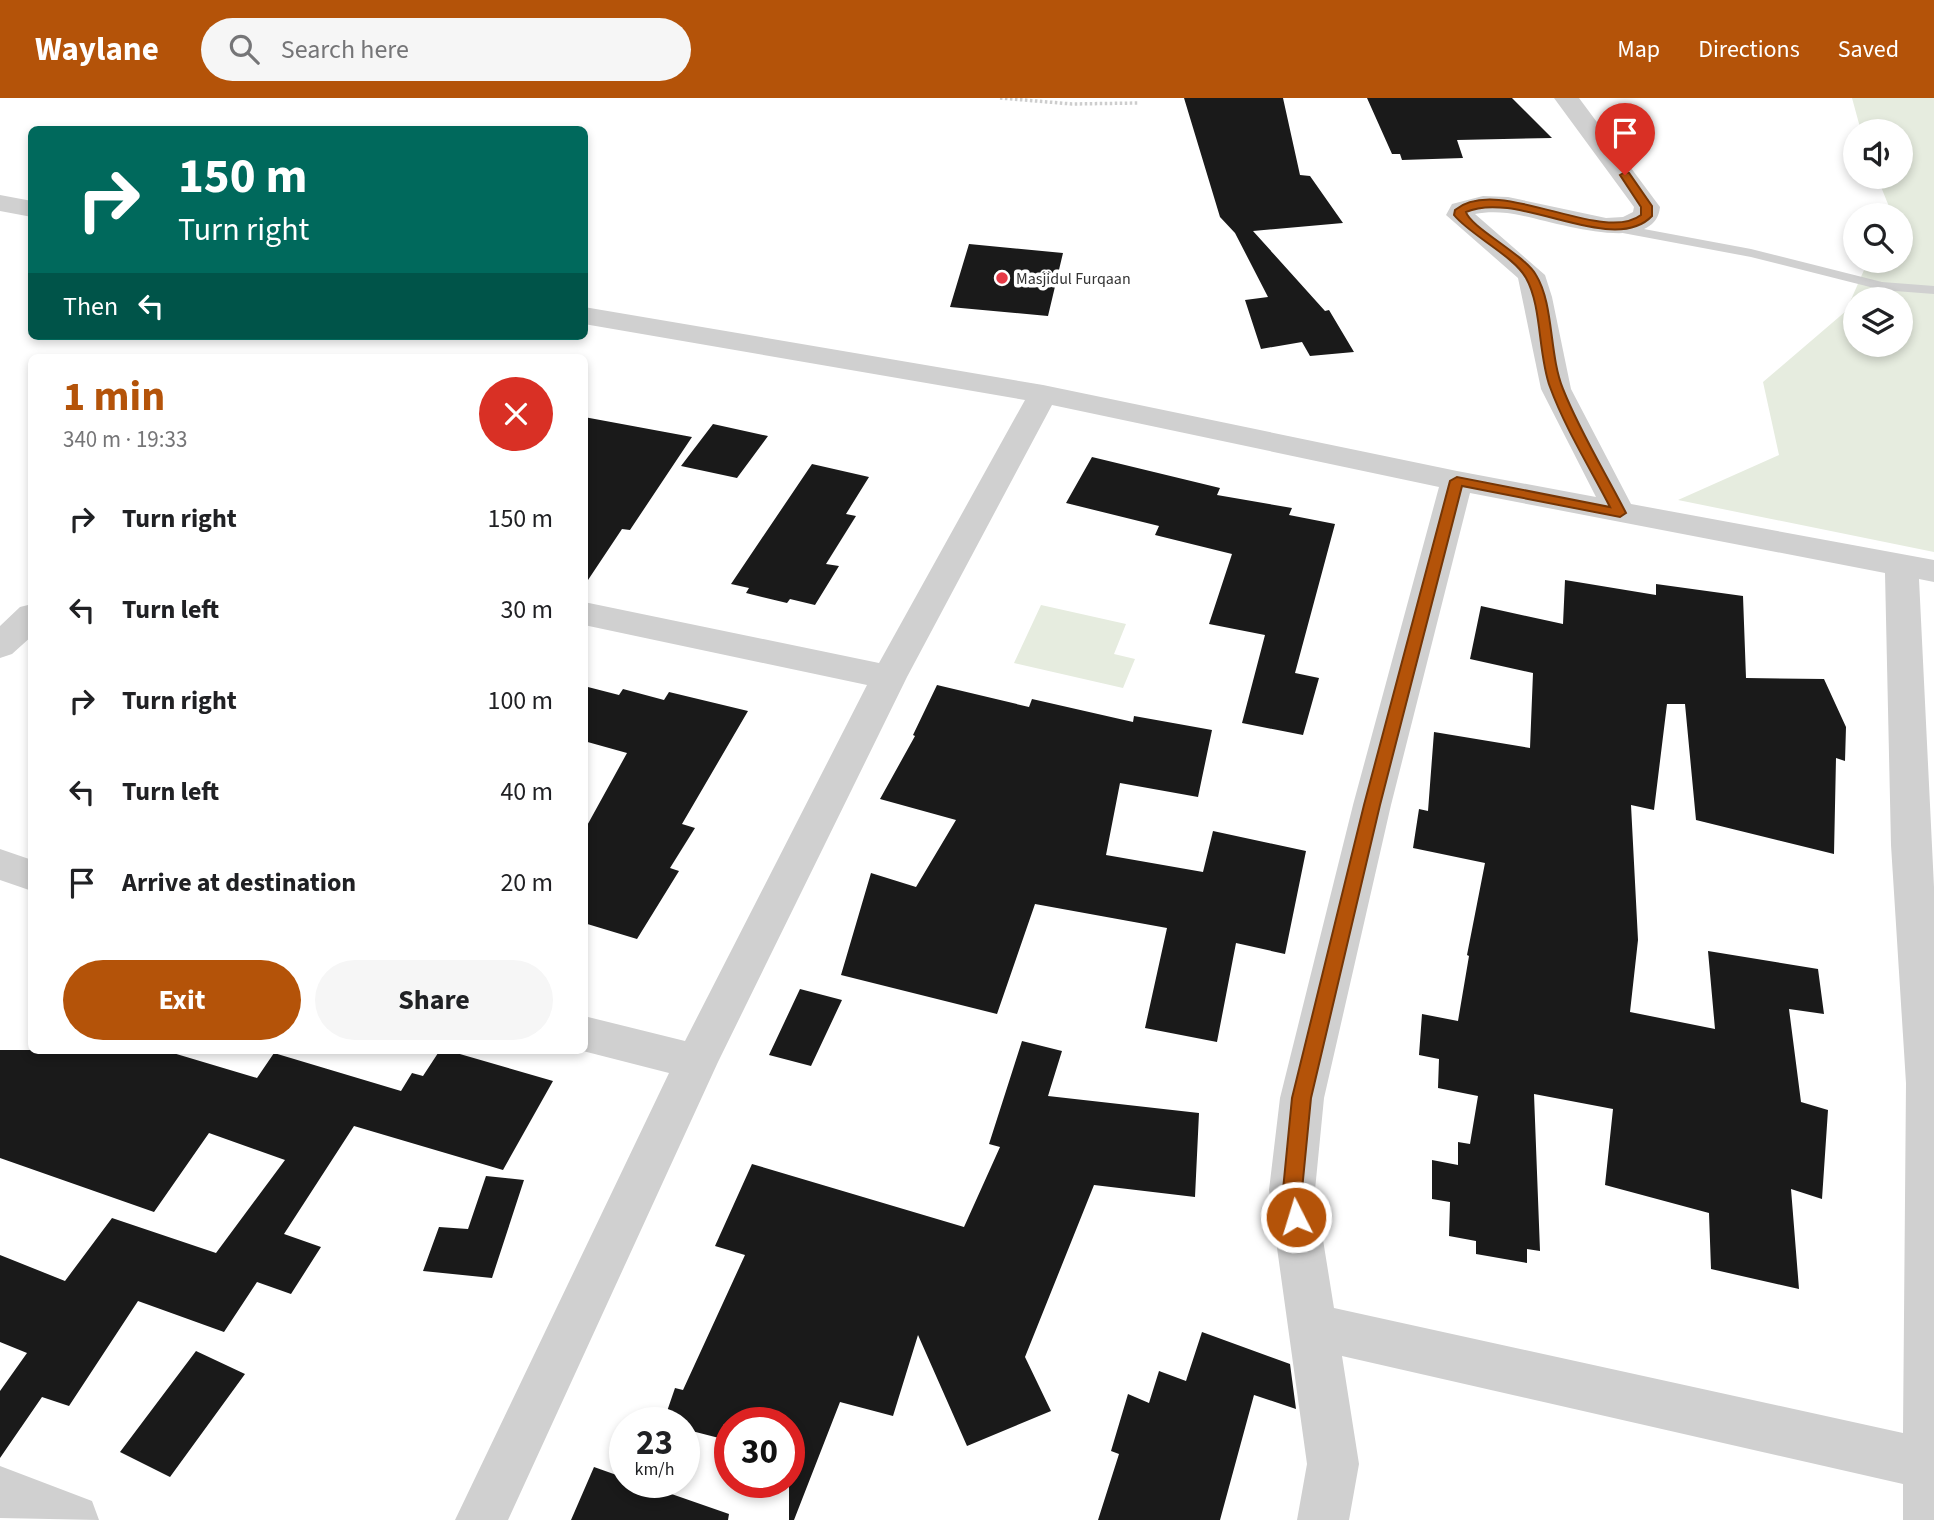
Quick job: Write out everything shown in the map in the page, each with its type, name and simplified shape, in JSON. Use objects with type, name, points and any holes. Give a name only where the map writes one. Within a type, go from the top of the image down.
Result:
[{"type":"street","points":[[1566,98],[1647,206],[1646,216],[1637,223],[1617,228],[1517,206],[1471,205],[1461,210],[1460,215],[1531,275],[1538,297],[1556,389],[1620,513]]},
{"type":"street","points":[[0,203],[28,208]]},
{"type":"street","points":[[588,316],[1043,394],[1457,481],[1918,568],[1912,845],[1928,1083],[1929,1520]]},
{"type":"street","points":[[481,1520],[696,1062],[888,677],[1043,394]]},
{"type":"street","points":[[1323,1520],[1333,1464],[1292,1190],[1302,1098],[1372,805],[1457,481]]},
{"type":"street","points":[[588,614],[888,677]]},
{"type":"street","points":[[0,646],[28,619]]},
{"type":"street","points":[[0,864],[28,874]]},
{"type":"street","points":[[588,1035],[696,1062]]},
{"type":"street","points":[[1312,1326],[1930,1464]]},
{"type":"street","points":[[0,1493],[74,1520]]},
{"type":"lane","points":[[1617,228],[1751,253],[1873,284],[1934,290]]},
{"type":"path","points":[[1000,98],[1072,104],[1138,103]]},
{"type":"shaded area","points":[[1852,98],[1934,98],[1934,552],[1678,500],[1779,455],[1763,382],[1843,314],[1843,357],[1913,357],[1913,287],[1857,287],[1863,273],[1913,273],[1913,203],[1888,203],[1882,189],[1913,189],[1913,119],[1858,119]]},
{"type":"shaded area","points":[[1041,605],[1126,624],[1114,654],[1135,659],[1123,688],[1014,663]]},
{"type":"building","points":[[1184,98],[1283,98],[1300,175],[1310,176],[1343,223],[1253,231],[1325,311],[1329,310],[1354,352],[1310,356],[1302,342],[1261,349],[1245,300],[1268,297],[1235,233],[1220,217]]},
{"type":"building","points":[[1367,98],[1512,98],[1552,138],[1457,140],[1463,158],[1402,160],[1400,154],[1392,154]]},
{"type":"building","points":[[969,244],[1063,253],[1048,316],[950,307]]},
{"type":"building","points":[[588,418],[692,437],[630,530],[622,529],[588,580]]},
{"type":"building","points":[[713,424],[768,436],[737,478],[681,466]]},
{"type":"building","points":[[1092,457],[1220,488],[1217,495],[1292,508],[1289,515],[1335,524],[1295,673],[1319,678],[1303,735],[1242,723],[1265,635],[1209,624],[1232,554],[1155,535],[1159,526],[1066,503]]},
{"type":"building","points":[[812,464],[869,477],[846,514],[856,516],[826,564],[839,566],[815,605],[790,599],[787,603],[746,593],[749,588],[731,584]]},
{"type":"building","points":[[1565,580],[1656,595],[1656,584],[1743,596],[1746,678],[1824,679],[1846,727],[1845,761],[1836,758],[1834,854],[1696,820],[1685,704],[1667,704],[1654,810],[1631,805],[1638,940],[1630,1012],[1715,1029],[1708,951],[1818,969],[1824,1014],[1789,1009],[1801,1102],[1828,1110],[1822,1199],[1791,1189],[1799,1289],[1711,1269],[1709,1213],[1605,1185],[1613,1109],[1534,1094],[1540,1251],[1527,1249],[1527,1263],[1476,1254],[1476,1241],[1449,1236],[1450,1202],[1432,1199],[1432,1160],[1458,1165],[1458,1142],[1470,1144],[1478,1096],[1438,1088],[1439,1059],[1419,1055],[1422,1014],[1458,1021],[1469,956],[1467,955],[1485,863],[1413,848],[1419,809],[1428,811],[1434,732],[1530,748],[1533,673],[1470,659],[1481,606],[1563,624]]},
{"type":"building","points":[[937,685],[1029,707],[1032,699],[1133,722],[1134,716],[1212,730],[1198,797],[1120,783],[1106,855],[1203,872],[1213,831],[1306,851],[1285,954],[1236,943],[1217,1042],[1145,1028],[1167,928],[1035,904],[997,1014],[841,975],[871,873],[916,887],[956,820],[880,799],[915,736],[913,735]]},
{"type":"building","points":[[588,687],[619,695],[623,689],[664,700],[669,692],[748,711],[682,824],[695,828],[670,868],[679,871],[637,939],[588,924],[588,824],[627,753],[588,742]]},
{"type":"building","points":[[800,989],[842,1000],[811,1066],[769,1055]]},
{"type":"building","points":[[1022,1041],[1062,1051],[1048,1096],[1199,1113],[1195,1197],[1094,1185],[1025,1357],[1051,1411],[967,1446],[918,1335],[893,1416],[840,1402],[805,1492],[805,1407],[714,1407],[714,1437],[700,1433],[700,1407],[668,1407],[675,1388],[683,1390],[745,1255],[715,1246],[752,1164],[964,1227],[1000,1147],[989,1144]]},
{"type":"building","points":[[0,1050],[28,1050],[28,1054],[176,1054],[257,1078],[273,1054],[277,1054],[401,1091],[412,1073],[423,1076],[437,1054],[460,1054],[553,1081],[503,1170],[354,1126],[284,1234],[321,1247],[291,1294],[257,1282],[224,1332],[138,1301],[69,1406],[42,1397],[0,1458],[0,1391],[27,1353],[0,1342],[0,1255],[65,1281],[112,1218],[216,1253],[285,1160],[209,1133],[154,1212],[0,1158]]},
{"type":"building","points":[[486,1176],[524,1180],[492,1278],[423,1271],[439,1227],[468,1229]]},
{"type":"building","points":[[1202,1332],[1290,1364],[1296,1409],[1254,1395],[1220,1520],[1098,1520],[1119,1454],[1111,1451],[1128,1394],[1149,1403],[1159,1371],[1186,1381]]},
{"type":"building","points":[[196,1351],[245,1374],[170,1477],[120,1452]]},
{"type":"building","points":[[594,1467],[609,1472],[609,1498],[683,1498],[729,1514],[728,1520],[571,1520]]},
{"type":"building","points":[[789,1498],[803,1498],[794,1520],[789,1520]]},
{"type":"place","name":"Masjidul Furqaan","points":[[1002,278]]},
{"type":"route","points":[[1296,1217],[1292,1190],[1302,1098],[1372,805],[1457,481],[1620,513],[1556,389],[1538,297],[1531,275],[1487,236],[1467,223],[1460,215],[1461,210],[1471,205],[1517,206],[1617,228],[1637,223],[1646,216],[1647,206],[1625,175]]}]
